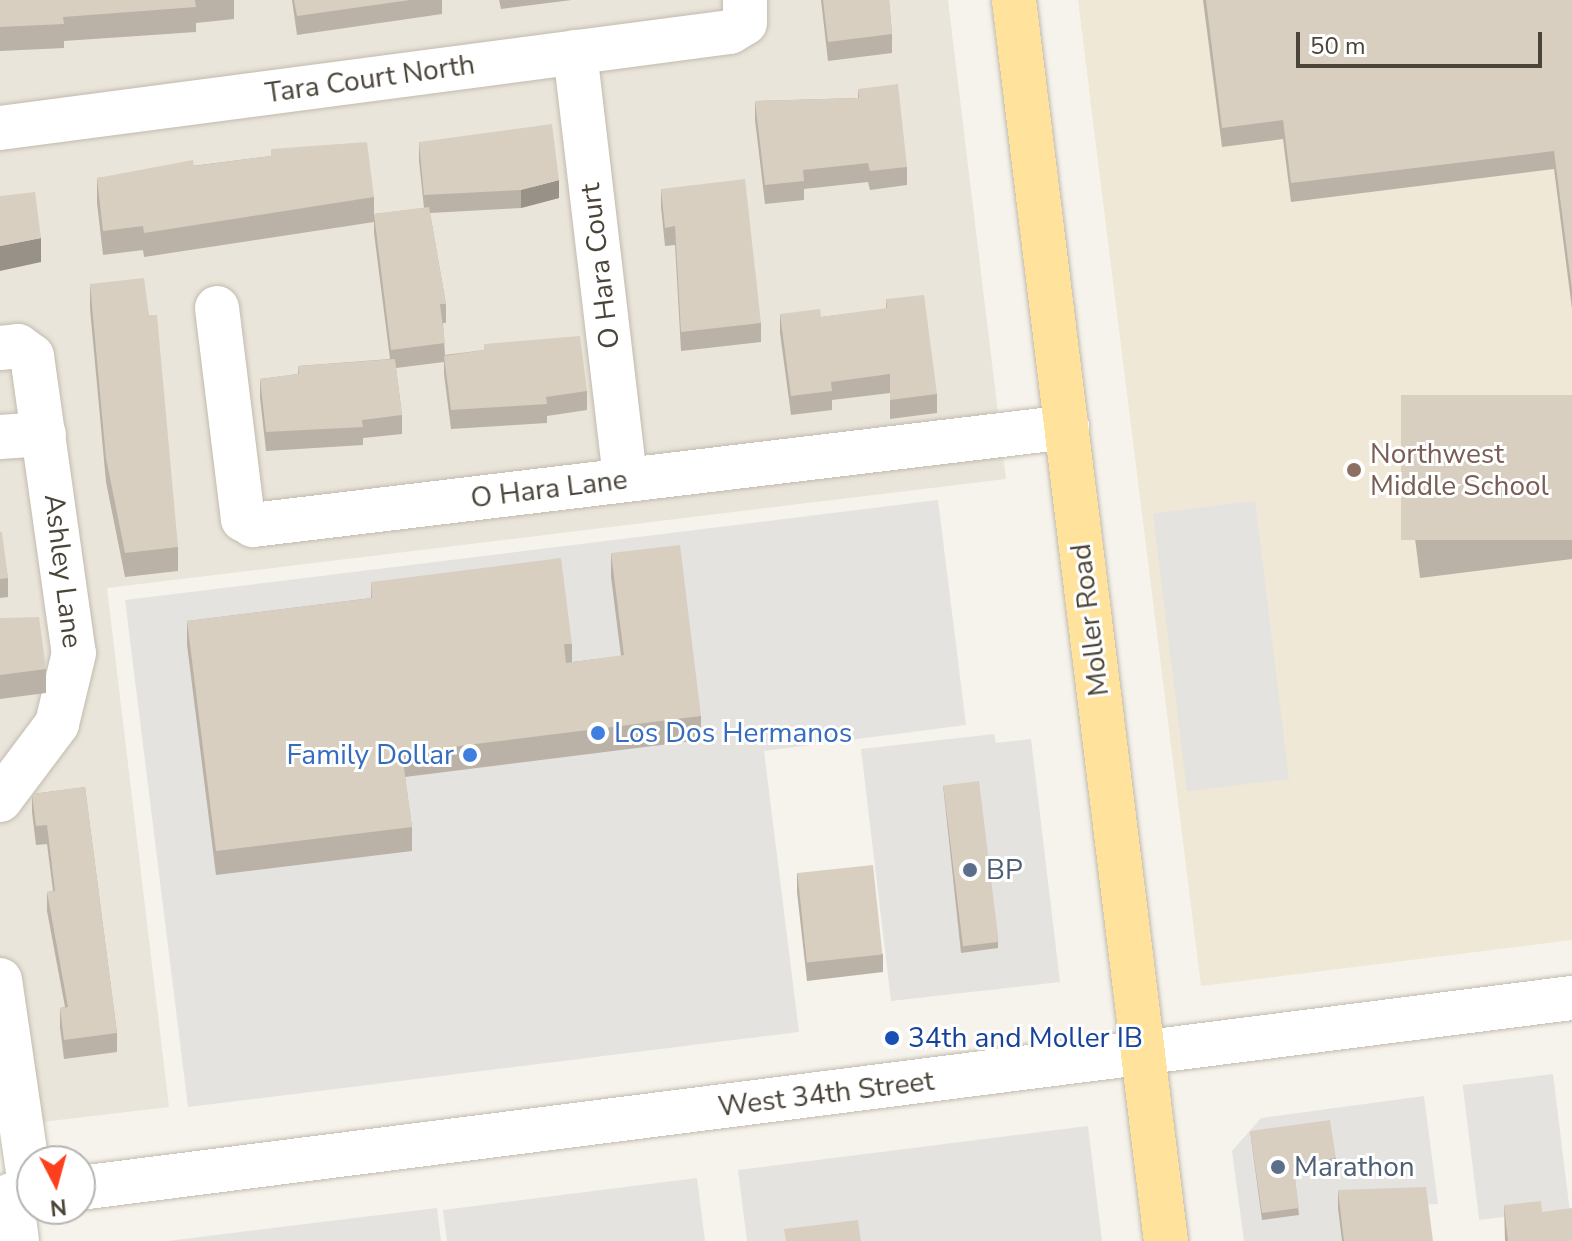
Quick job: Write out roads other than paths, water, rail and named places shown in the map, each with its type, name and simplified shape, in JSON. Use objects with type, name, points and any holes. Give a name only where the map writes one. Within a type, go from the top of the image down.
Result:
[{"type":"main road","name":"Moller Road","points":[[1014,0],[1166,1241]]},
{"type":"street","name":"Tara Court North","points":[[0,128],[575,52],[742,14]]},
{"type":"street","name":"O Hara Court","points":[[575,52],[625,479]]},
{"type":"street","name":"O Hara Lane","points":[[217,308],[247,523],[1067,427]]},
{"type":"street","name":"Ashley Lane","points":[[0,348],[18,346],[32,356],[74,666],[57,724],[3,789]]},
{"type":"street","points":[[0,437],[44,434]]},
{"type":"street","points":[[0,980],[16,1171]]},
{"type":"street","name":"West 34th Street","points":[[96,1186],[1572,998]]},
{"type":"place","name":"Northwest Middle School","points":[[1354,470]]},
{"type":"place","name":"Los Dos Hermanos","points":[[598,733]]},
{"type":"place","name":"Family Dollar","points":[[470,755]]},
{"type":"place","name":"BP","points":[[970,870]]},
{"type":"place","name":"34th and Moller IB","points":[[892,1038]]},
{"type":"place","name":"Marathon","points":[[1278,1167]]}]
